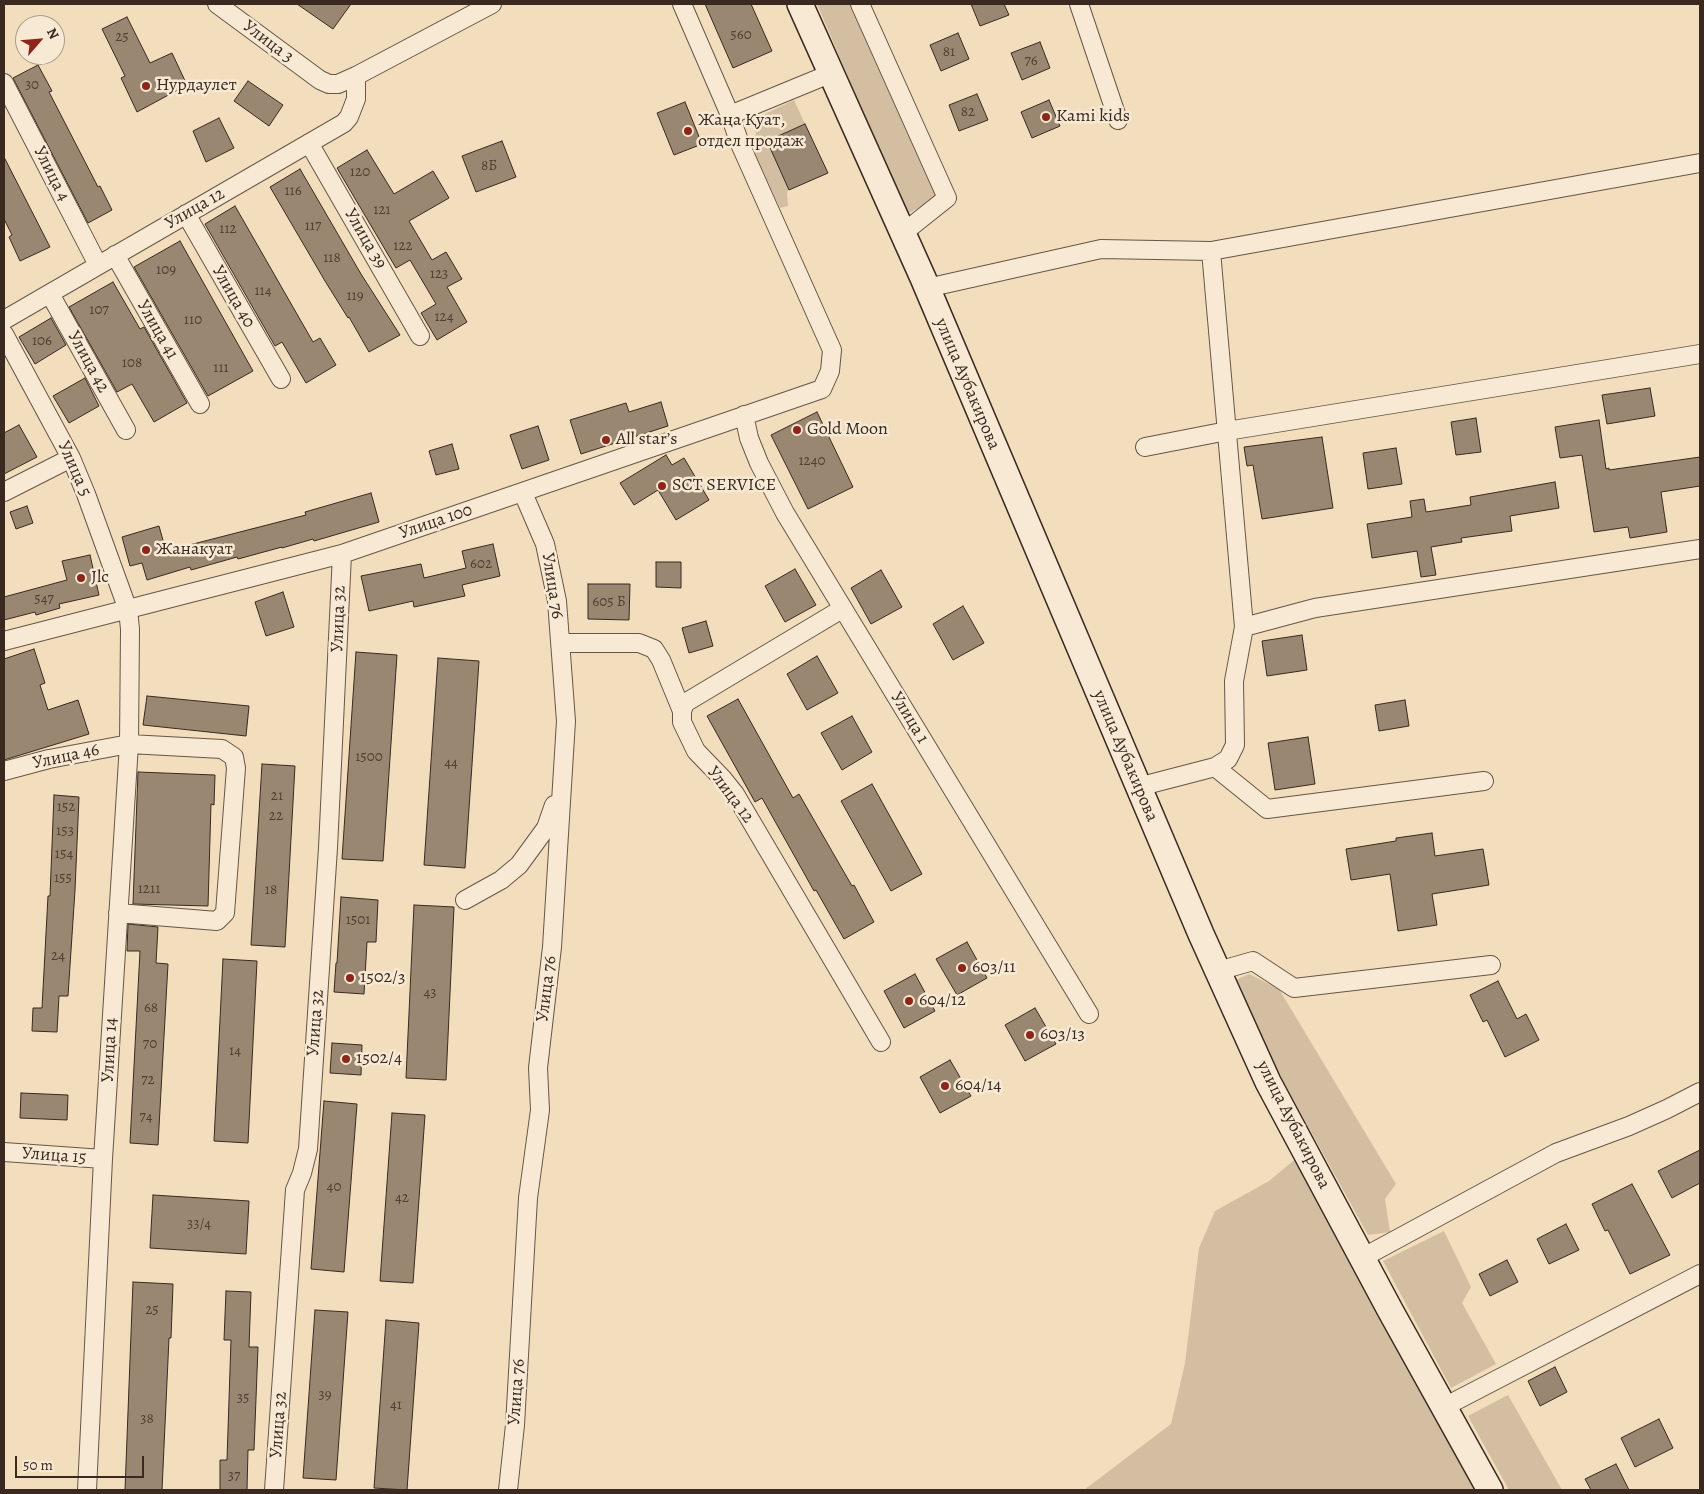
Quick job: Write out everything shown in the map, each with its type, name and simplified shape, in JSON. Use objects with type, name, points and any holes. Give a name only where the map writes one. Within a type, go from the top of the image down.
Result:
[{"type":"main road","name":"улица Аубакирова","points":[[800,4],[927,288],[1138,787],[1268,1082],[1362,1258],[1490,1490]]},
{"type":"street","name":"Улица 3","points":[[217,4],[320,80],[328,84],[338,84],[356,76]]},
{"type":"street","points":[[356,76],[492,4]]},
{"type":"street","points":[[682,4],[730,115],[832,73]]},
{"type":"street","points":[[860,4],[947,198],[903,233]]},
{"type":"street","points":[[1079,4],[1118,120]]},
{"type":"street","name":"Улица 12","points":[[4,320],[344,123],[349,117],[356,99],[356,76]]},
{"type":"street","name":"Улица 4","points":[[4,82],[98,265]]},
{"type":"street","name":"Улица 100","points":[[4,641],[342,554],[523,493],[822,388],[830,371],[832,350],[740,144],[730,115]]},
{"type":"street","name":"Улица 39","points":[[309,143],[420,336]]},
{"type":"street","points":[[927,288],[1101,249],[1211,252],[1700,163]]},
{"type":"street","name":"Улица 40","points":[[186,214],[281,379]]},
{"type":"street","points":[[1138,787],[1215,767],[1228,758],[1234,745],[1234,680],[1244,627],[1211,252]]},
{"type":"street","name":"Улица 41","points":[[115,255],[200,404]]},
{"type":"street","name":"Улица 42","points":[[50,294],[126,430]]},
{"type":"street","name":"Улица 5","points":[[4,334],[71,458],[128,610]]},
{"type":"street","points":[[1145,447],[1227,431],[1700,354]]},
{"type":"street","name":"Улица 1","points":[[744,415],[749,438],[759,463],[785,513],[1089,1014]]},
{"type":"street","points":[[4,492],[71,458]]},
{"type":"street","name":"Улица 76","points":[[508,1490],[515,1425],[528,1198],[540,1110],[538,1068],[552,947],[566,721],[557,600],[545,544],[523,493]]},
{"type":"street","points":[[1244,627],[1315,608],[1700,549]]},
{"type":"street","name":"Улица 32","points":[[274,1490],[294,1190],[302,1173],[308,1149],[328,848],[342,554]]},
{"type":"street","points":[[682,711],[686,702],[692,698],[842,609]]},
{"type":"street","name":"Улица 14","points":[[87,1490],[103,1159],[129,744],[130,629],[128,610]]},
{"type":"street","name":"Улица 12","points":[[560,643],[639,643],[654,649],[661,660],[682,711],[682,722],[696,752],[735,794],[881,1042]]},
{"type":"street","name":"Улица 46","points":[[4,771],[49,759],[129,744],[222,749],[234,757],[235,778],[225,913],[218,921],[118,913]]},
{"type":"street","points":[[1215,767],[1267,809],[1484,780]]},
{"type":"street","points":[[465,900],[501,880],[519,865],[546,828],[561,786]]},
{"type":"street","points":[[1218,971],[1253,961],[1294,988],[1490,965]]},
{"type":"street","points":[[1362,1258],[1556,1153],[1629,1126],[1700,1092]]},
{"type":"street","name":"Улица 15","points":[[4,1152],[103,1159]]},
{"type":"street","points":[[1444,1407],[1700,1274]]},
{"type":"shaded area","points":[[817,4],[858,4],[932,181],[937,198],[907,214]]},
{"type":"shaded area","points":[[794,100],[805,124],[787,194],[788,206],[780,208],[755,154],[756,126],[761,116]]},
{"type":"shaded area","points":[[1249,974],[1279,989],[1396,1184],[1385,1199],[1390,1232],[1368,1235],[1229,983]]},
{"type":"shaded area","points":[[1305,1151],[1490,1490],[1084,1490],[1171,1424],[1185,1363],[1199,1248],[1215,1211],[1269,1181]]},
{"type":"shaded area","points":[[1444,1231],[1471,1287],[1462,1303],[1496,1364],[1451,1388],[1383,1261]]},
{"type":"shaded area","points":[[1508,1395],[1562,1490],[1509,1490],[1468,1416]]},
{"type":"building","points":[[297,4],[351,4],[333,29]]},
{"type":"building","points":[[705,4],[751,4],[772,51],[733,68]]},
{"type":"building","points":[[971,4],[1004,4],[1009,15],[980,26]]},
{"type":"building","points":[[127,17],[150,63],[172,53],[187,85],[137,112],[121,78],[125,76],[102,29]]},
{"type":"building","points":[[958,33],[969,59],[941,71],[930,45]]},
{"type":"building","points":[[1040,42],[1050,68],[1022,80],[1011,53]]},
{"type":"building","points":[[38,65],[52,91],[49,92],[98,187],[100,186],[112,210],[88,223],[13,78]]},
{"type":"building","points":[[248,81],[283,105],[269,126],[234,101]]},
{"type":"building","points":[[977,94],[988,120],[959,131],[949,105]]},
{"type":"building","points":[[1049,100],[1060,126],[1032,138],[1021,112]]},
{"type":"building","points":[[685,102],[702,144],[674,155],[657,113]]},
{"type":"building","points":[[219,118],[234,148],[206,162],[193,131]]},
{"type":"building","points":[[805,124],[828,173],[789,190],[767,141]]},
{"type":"building","points":[[502,141],[516,177],[476,192],[462,156]]},
{"type":"building","points":[[367,150],[394,194],[433,171],[449,198],[409,221],[432,260],[446,252],[462,279],[447,287],[467,322],[437,340],[421,313],[436,304],[410,260],[396,268],[337,168]]},
{"type":"building","points":[[4,157],[50,247],[20,261],[9,237],[12,235],[4,219]]},
{"type":"building","points":[[300,169],[361,274],[400,335],[369,352],[270,187]]},
{"type":"building","points":[[235,206],[313,342],[320,338],[336,365],[306,383],[282,342],[275,346],[205,224]]},
{"type":"building","points":[[180,241],[253,371],[208,396],[134,267]]},
{"type":"building","points":[[113,282],[140,329],[144,327],[187,403],[154,422],[132,384],[117,392],[69,307]]},
{"type":"building","points":[[51,318],[66,345],[35,364],[19,337]]},
{"type":"building","points":[[85,378],[99,406],[69,423],[53,396]]},
{"type":"building","points":[[1650,388],[1655,416],[1607,424],[1602,395]]},
{"type":"building","points":[[661,402],[668,426],[581,454],[570,420],[626,403],[629,412]]},
{"type":"building","points":[[817,412],[853,487],[808,509],[771,435]]},
{"type":"building","points":[[1476,418],[1481,452],[1456,455],[1451,422]]},
{"type":"building","points":[[1599,420],[1606,469],[1700,457],[1700,486],[1661,492],[1667,532],[1630,538],[1628,527],[1594,532],[1582,455],[1560,458],[1555,427]]},
{"type":"building","points":[[19,425],[37,457],[4,474],[4,433]]},
{"type":"building","points":[[538,426],[549,460],[522,469],[510,435]]},
{"type":"building","points":[[1322,437],[1333,508],[1262,519],[1253,465],[1247,466],[1244,447]]},
{"type":"building","points":[[452,444],[459,469],[436,475],[429,451]]},
{"type":"building","points":[[1396,448],[1402,484],[1368,489],[1363,453]]},
{"type":"building","name":"SCT SERVICE","points":[[666,455],[672,465],[684,458],[709,500],[676,520],[658,490],[634,505],[620,483]]},
{"type":"building","points":[[1555,482],[1559,508],[1510,516],[1512,531],[1461,538],[1462,542],[1431,547],[1436,575],[1421,577],[1417,551],[1372,558],[1367,524],[1412,517],[1410,501],[1424,499],[1426,512],[1471,505],[1470,497]]},
{"type":"building","points":[[371,493],[379,522],[314,541],[313,539],[191,570],[190,567],[147,580],[142,563],[130,566],[122,537],[159,526],[166,551],[306,515],[305,512]]},
{"type":"building","points":[[27,506],[33,523],[16,529],[10,512]]},
{"type":"building","points":[[493,544],[500,576],[462,585],[465,596],[414,607],[413,601],[369,611],[361,576],[421,564],[424,578],[466,568],[462,551]]},
{"type":"building","points":[[90,555],[99,595],[59,604],[60,608],[36,615],[35,612],[4,620],[4,597],[67,580],[62,561]]},
{"type":"building","points":[[656,562],[681,562],[681,588],[656,587]]},
{"type":"building","points":[[795,569],[816,605],[785,622],[765,586]]},
{"type":"building","points":[[881,570],[902,607],[871,624],[851,588]]},
{"type":"building","points":[[588,584],[630,584],[629,620],[588,619]]},
{"type":"building","points":[[283,592],[294,627],[266,636],[255,602]]},
{"type":"building","points":[[963,606],[984,643],[953,660],[933,624]]},
{"type":"building","points":[[706,621],[713,646],[689,653],[682,628]]},
{"type":"building","points":[[1302,635],[1307,670],[1267,676],[1262,641]]},
{"type":"building","points":[[34,649],[45,683],[40,685],[48,710],[78,700],[89,734],[4,760],[4,659]]},
{"type":"building","points":[[356,652],[397,655],[383,861],[342,859]]},
{"type":"building","points":[[817,656],[838,693],[807,710],[787,674]]},
{"type":"building","points":[[438,658],[479,661],[465,868],[424,865]]},
{"type":"building","points":[[147,696],[249,706],[246,736],[143,725]]},
{"type":"building","points":[[738,699],[793,798],[799,794],[874,922],[844,939],[816,890],[814,891],[762,798],[755,802],[707,716]]},
{"type":"building","points":[[1405,700],[1409,726],[1379,731],[1375,705]]},
{"type":"building","points":[[852,716],[872,752],[842,770],[821,733]]},
{"type":"building","points":[[1308,737],[1315,784],[1275,790],[1268,743]]},
{"type":"building","points":[[262,764],[295,766],[285,947],[251,945]]},
{"type":"building","points":[[138,772],[215,775],[214,805],[211,804],[208,906],[133,904]]},
{"type":"building","points":[[872,784],[922,874],[891,891],[841,801]]},
{"type":"building","points":[[54,795],[79,797],[68,996],[59,996],[57,1032],[32,1031],[33,1008],[42,1008],[48,896],[50,896]]},
{"type":"building","points":[[1432,833],[1435,856],[1483,849],[1489,885],[1432,894],[1437,925],[1398,931],[1390,874],[1351,880],[1346,849],[1396,841],[1396,838]]},
{"type":"building","points":[[341,897],[378,900],[376,942],[367,942],[364,994],[334,992]]},
{"type":"building","points":[[414,905],[454,907],[446,1080],[406,1078]]},
{"type":"building","points":[[128,924],[158,927],[156,963],[168,964],[158,1145],[130,1143],[140,951],[127,951]]},
{"type":"building","name":"603/11","points":[[967,942],[987,978],[957,995],[936,959]]},
{"type":"building","points":[[223,959],[257,961],[248,1143],[214,1141]]},
{"type":"building","name":"604/12","points":[[915,974],[935,1011],[904,1028],[884,991]]},
{"type":"building","points":[[1498,981],[1517,1019],[1526,1014],[1539,1040],[1505,1057],[1487,1020],[1483,1022],[1470,995]]},
{"type":"building","name":"603/13","points":[[1035,1008],[1056,1044],[1025,1061],[1005,1025]]},
{"type":"building","name":"1502/4","points":[[332,1043],[362,1045],[361,1075],[330,1073]]},
{"type":"building","name":"604/14","points":[[950,1060],[971,1096],[940,1113],[920,1077]]},
{"type":"building","points":[[21,1093],[68,1095],[67,1120],[20,1118]]},
{"type":"building","points":[[324,1101],[357,1104],[344,1272],[311,1269]]},
{"type":"building","points":[[392,1113],[425,1115],[413,1283],[380,1281]]},
{"type":"building","points":[[1700,1150],[1700,1183],[1672,1198],[1658,1171]]},
{"type":"building","points":[[1632,1184],[1670,1255],[1630,1274],[1608,1230],[1605,1231],[1592,1204]]},
{"type":"building","points":[[153,1195],[249,1201],[246,1254],[150,1248]]},
{"type":"building","points":[[1566,1224],[1579,1250],[1549,1264],[1537,1239]]},
{"type":"building","points":[[1507,1260],[1518,1282],[1490,1296],[1479,1274]]},
{"type":"building","points":[[133,1282],[173,1284],[162,1490],[125,1490]]},
{"type":"building","points":[[226,1291],[251,1292],[249,1347],[258,1347],[254,1450],[248,1450],[247,1490],[220,1490],[220,1460],[227,1460],[231,1340],[224,1340]]},
{"type":"building","points":[[315,1310],[348,1312],[336,1480],[303,1478]]},
{"type":"building","points":[[386,1320],[419,1323],[407,1490],[374,1488]]},
{"type":"building","points":[[1555,1367],[1567,1392],[1540,1406],[1528,1381]]},
{"type":"building","points":[[1659,1419],[1673,1448],[1635,1467],[1621,1438]]},
{"type":"building","points":[[1616,1464],[1629,1490],[1591,1490],[1585,1479]]},
{"type":"place","name":"Нурдаулет","points":[[146,86]]},
{"type":"place","name":"Kami kids","points":[[1046,117]]},
{"type":"place","name":"Жаңа Қуат, отдел продаж","points":[[688,131]]},
{"type":"place","name":"Gold Moon","points":[[797,430]]},
{"type":"place","name":"All star’s","points":[[606,440]]},
{"type":"place","name":"SCT SERVICE","points":[[662,486]]},
{"type":"place","name":"Жанакуат","points":[[146,550]]},
{"type":"place","name":"Jlc","points":[[81,578]]},
{"type":"place","name":"603/11","points":[[962,968]]},
{"type":"place","name":"1502/3","points":[[350,978]]},
{"type":"place","name":"604/12","points":[[909,1001]]},
{"type":"place","name":"603/13","points":[[1030,1035]]},
{"type":"place","name":"1502/4","points":[[346,1059]]},
{"type":"place","name":"604/14","points":[[945,1086]]}]
